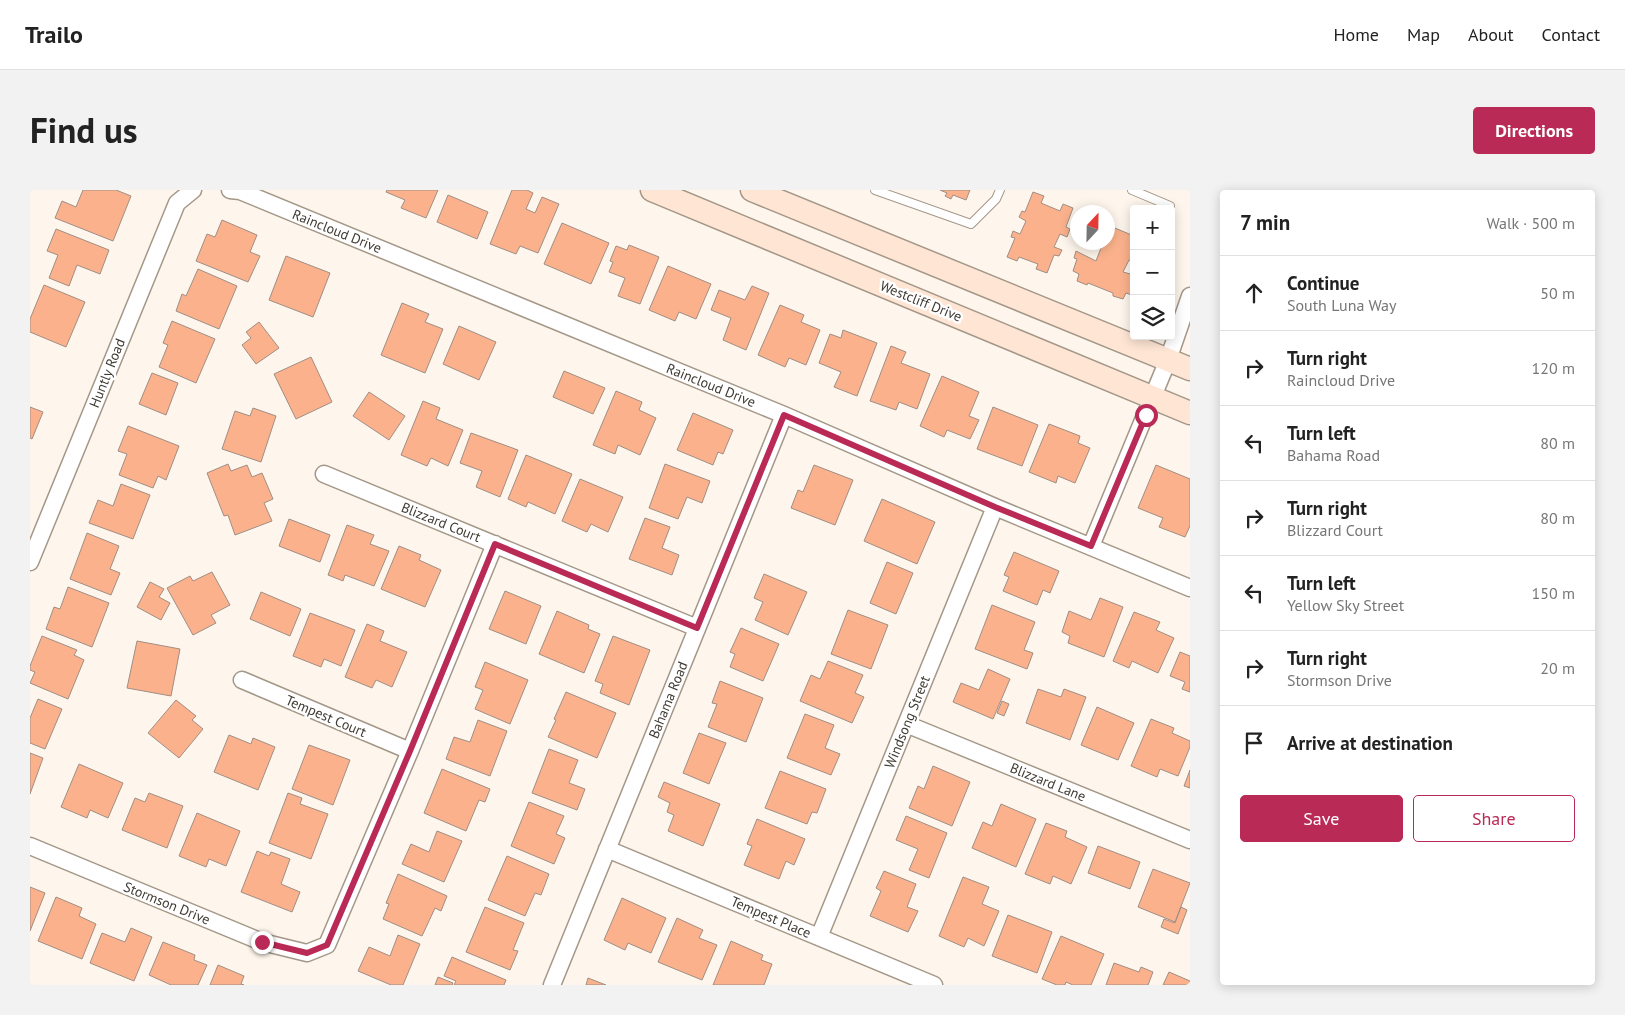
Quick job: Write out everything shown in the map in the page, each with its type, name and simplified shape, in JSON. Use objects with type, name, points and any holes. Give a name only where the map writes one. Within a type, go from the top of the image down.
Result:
[{"type":"main road","name":"Westcliff Drive","points":[[652,190],[1161,379],[1190,369]]},
{"type":"main road","name":"Westcliff Drive","points":[[752,190],[1161,379],[1190,413]]},
{"type":"street","name":"Huntly Road","points":[[30,562],[177,204],[193,190]]},
{"type":"street","name":"Raincloud Drive","points":[[230,190],[240,191],[784,415],[995,507],[1190,588]]},
{"type":"street","points":[[1091,546],[1161,379],[1190,296]]},
{"type":"street","name":"Bahama Road","points":[[552,985],[784,415]]},
{"type":"street","name":"Blizzard Court","points":[[324,474],[697,628]]},
{"type":"street","name":"Windsong Street","points":[[819,937],[995,507]]},
{"type":"street","points":[[410,751],[495,544]]},
{"type":"street","name":"Tempest Court","points":[[242,680],[410,751]]},
{"type":"street","name":"Blizzard Lane","points":[[906,724],[1190,840]]},
{"type":"street","name":"Stormson Drive","points":[[30,846],[262,942],[307,953],[327,945],[410,751]]},
{"type":"street","name":"Tempest Place","points":[[607,849],[934,985]]},
{"type":"lane","points":[[875,190],[971,224],[996,199],[1000,190]]},
{"type":"lane","points":[[1132,190],[1168,205]]},
{"type":"building","points":[[83,190],[116,190],[131,196],[113,241],[55,218],[62,201],[76,207]]},
{"type":"building","points":[[387,190],[438,190],[426,218],[401,208],[405,200],[386,192]]},
{"type":"building","points":[[512,190],[527,190],[533,193],[526,209],[535,213],[542,197],[559,204],[538,253],[520,246],[516,254],[490,244]]},
{"type":"building","points":[[940,190],[970,190],[966,200],[953,195],[951,199],[945,196],[947,193]]},
{"type":"building","points":[[1033,192],[1044,196],[1041,203],[1060,211],[1063,204],[1070,207],[1070,216],[1066,227],[1070,229],[1067,237],[1060,234],[1054,247],[1062,250],[1059,256],[1054,255],[1047,273],[1036,269],[1038,264],[1019,257],[1017,261],[1007,257],[1015,238],[1011,237],[1013,231],[1020,234],[1026,221],[1019,217],[1022,211],[1025,212]]},
{"type":"building","points":[[448,195],[488,212],[477,239],[437,222]]},
{"type":"building","points":[[222,220],[257,235],[250,252],[260,256],[248,282],[196,261],[207,234],[215,237]]},
{"type":"building","points":[[562,223],[609,243],[591,284],[544,264]]},
{"type":"building","points":[[1115,228],[1130,234],[1130,260],[1123,272],[1130,274],[1130,294],[1126,293],[1123,299],[1088,283],[1087,285],[1077,281],[1079,274],[1073,271],[1077,259],[1074,258],[1076,251],[1096,261],[1100,250],[1115,250]]},
{"type":"building","points":[[56,229],[109,250],[100,274],[77,265],[69,286],[49,278],[58,255],[47,251]]},
{"type":"building","points":[[629,245],[659,257],[640,304],[618,296],[625,278],[609,272],[613,262],[610,261],[616,246],[627,250]]},
{"type":"building","points":[[286,256],[330,273],[313,317],[269,300]]},
{"type":"building","points":[[668,266],[711,284],[696,319],[679,312],[675,321],[649,310]]},
{"type":"building","points":[[198,269],[237,286],[219,329],[176,311],[182,294],[186,296]]},
{"type":"building","points":[[44,285],[85,302],[66,347],[30,332],[30,319]]},
{"type":"building","points":[[752,286],[769,293],[746,350],[723,340],[731,318],[711,310],[719,290],[745,300]]},
{"type":"building","points":[[402,303],[429,314],[425,322],[443,329],[425,373],[381,355]]},
{"type":"building","points":[[780,305],[804,315],[801,322],[820,330],[806,365],[789,358],[785,367],[758,355]]},
{"type":"building","points":[[172,321],[215,339],[196,383],[159,367],[168,345],[163,343]]},
{"type":"building","points":[[259,322],[279,348],[256,364],[242,345],[251,338],[246,332]]},
{"type":"building","points":[[459,326],[496,342],[479,380],[443,364]]},
{"type":"building","points":[[843,330],[877,343],[857,396],[834,387],[841,372],[819,363],[830,334],[841,338]]},
{"type":"building","points":[[891,346],[906,352],[901,363],[930,374],[917,409],[899,402],[896,410],[870,401]]},
{"type":"building","points":[[311,357],[332,402],[296,419],[274,374]]},
{"type":"building","points":[[564,371],[605,388],[593,414],[553,397]]},
{"type":"building","points":[[152,373],[178,383],[166,415],[139,404]]},
{"type":"building","points":[[942,376],[979,392],[969,416],[979,420],[970,439],[947,430],[944,437],[920,426]]},
{"type":"building","points":[[616,391],[642,402],[639,410],[656,418],[640,455],[618,445],[615,454],[593,445]]},
{"type":"building","points":[[369,392],[405,416],[389,440],[353,416]]},
{"type":"building","points":[[423,401],[440,408],[436,419],[463,430],[448,466],[431,458],[427,466],[401,455]]},
{"type":"building","points":[[30,407],[43,412],[32,439],[30,438]]},
{"type":"building","points":[[993,407],[1038,425],[1022,466],[977,449]]},
{"type":"building","points":[[253,408],[276,416],[261,462],[222,449],[235,411],[250,416]]},
{"type":"building","points":[[693,413],[733,430],[723,454],[718,452],[713,465],[677,450]]},
{"type":"building","points":[[1049,424],[1080,436],[1078,443],[1090,448],[1075,483],[1058,476],[1056,483],[1029,472]]},
{"type":"building","points":[[128,426],[179,446],[166,480],[158,476],[153,488],[119,475],[127,454],[118,451]]},
{"type":"building","points":[[471,433],[518,450],[500,497],[476,487],[482,471],[460,463]]},
{"type":"building","points":[[526,455],[572,474],[555,514],[528,502],[526,507],[508,499]]},
{"type":"building","points":[[228,464],[231,471],[247,465],[252,477],[262,473],[273,499],[264,503],[272,521],[235,535],[228,515],[224,516],[207,473]]},
{"type":"building","points":[[665,464],[710,481],[702,503],[687,497],[678,519],[649,508]]},
{"type":"building","points":[[814,465],[853,480],[835,525],[791,508],[798,490],[803,492]]},
{"type":"building","points":[[1156,465],[1190,479],[1190,526],[1185,537],[1159,527],[1163,518],[1138,508]]},
{"type":"building","points":[[580,479],[623,497],[608,532],[591,524],[587,532],[562,521]]},
{"type":"building","points":[[121,484],[150,495],[133,539],[89,523],[98,500],[113,506]]},
{"type":"building","points":[[882,499],[935,522],[917,564],[864,541]]},
{"type":"building","points":[[645,518],[670,527],[662,548],[679,555],[672,575],[629,559]]},
{"type":"building","points":[[289,519],[330,535],[320,562],[279,546]]},
{"type":"building","points":[[347,525],[374,535],[370,544],[389,551],[374,586],[345,575],[343,581],[328,575]]},
{"type":"building","points":[[87,533],[119,546],[110,569],[120,573],[111,595],[70,579]]},
{"type":"building","points":[[399,546],[421,555],[419,560],[441,570],[425,607],[381,589]]},
{"type":"building","points":[[1014,552],[1059,571],[1050,593],[1043,590],[1037,605],[1003,591],[1009,577],[1004,575]]},
{"type":"building","points":[[887,562],[913,573],[896,614],[870,603]]},
{"type":"building","points":[[212,572],[230,605],[211,615],[216,623],[193,635],[167,588],[190,576],[193,581]]},
{"type":"building","points":[[764,574],[807,592],[788,635],[755,620],[763,602],[754,598]]},
{"type":"building","points":[[150,582],[164,589],[159,597],[170,603],[161,620],[137,607]]},
{"type":"building","points":[[68,587],[109,603],[92,647],[46,629],[54,607],[60,609]]},
{"type":"building","points":[[505,591],[541,606],[526,644],[489,629]]},
{"type":"building","points":[[261,592],[301,609],[290,636],[250,619]]},
{"type":"building","points":[[1100,598],[1123,607],[1104,657],[1068,643],[1070,636],[1062,632],[1069,611],[1091,620]]},
{"type":"building","points":[[992,605],[1035,622],[1024,650],[1033,653],[1027,669],[975,649]]},
{"type":"building","points":[[848,610],[888,625],[871,669],[831,654]]},
{"type":"building","points":[[557,611],[589,625],[588,629],[600,634],[584,673],[539,654]]},
{"type":"building","points":[[1134,612],[1160,622],[1156,630],[1174,638],[1158,673],[1132,661],[1129,668],[1113,661]]},
{"type":"building","points":[[310,613],[355,630],[341,666],[324,659],[321,667],[293,656]]},
{"type":"building","points":[[367,624],[384,631],[380,641],[407,652],[392,687],[376,680],[372,688],[345,677]]},
{"type":"building","points":[[741,628],[779,644],[763,681],[730,667],[735,654],[730,652]]},
{"type":"building","points":[[42,636],[77,650],[74,655],[84,660],[68,699],[30,683],[35,672],[30,670],[30,666]]},
{"type":"building","points":[[613,636],[650,650],[629,705],[600,693],[603,684],[595,681]]},
{"type":"building","points":[[137,641],[180,649],[171,696],[127,688]]},
{"type":"building","points":[[1180,652],[1190,656],[1190,692],[1182,689],[1185,682],[1170,676]]},
{"type":"building","points":[[828,661],[863,675],[855,693],[864,697],[852,723],[800,701],[811,675],[820,679]]},
{"type":"building","points":[[485,662],[528,680],[510,724],[475,709],[483,690],[475,687]]},
{"type":"building","points":[[988,669],[1010,679],[993,719],[953,702],[961,683],[979,690]]},
{"type":"building","points":[[720,681],[763,698],[746,742],[708,727],[717,704],[712,703]]},
{"type":"building","points":[[1038,689],[1061,697],[1064,689],[1086,697],[1070,740],[1026,723]]},
{"type":"building","points":[[566,692],[616,713],[597,758],[548,737]]},
{"type":"building","points":[[38,699],[62,709],[45,749],[30,743],[30,718]]},
{"type":"building","points":[[176,700],[196,716],[192,720],[203,729],[179,758],[148,733]]},
{"type":"building","points":[[1002,701],[1009,704],[1004,716],[997,713]]},
{"type":"building","points":[[1097,707],[1134,723],[1118,760],[1081,745]]},
{"type":"building","points":[[805,714],[834,725],[825,748],[840,754],[831,775],[787,758]]},
{"type":"building","points":[[1151,719],[1174,728],[1172,733],[1190,741],[1190,747],[1178,776],[1160,769],[1157,777],[1131,766]]},
{"type":"building","points":[[478,720],[507,731],[490,776],[446,759],[454,737],[470,742]]},
{"type":"building","points":[[699,733],[726,743],[709,784],[683,773]]},
{"type":"building","points":[[229,735],[251,744],[253,738],[275,747],[258,790],[214,772]]},
{"type":"building","points":[[309,745],[350,760],[333,805],[292,789]]},
{"type":"building","points":[[549,749],[578,760],[569,783],[585,789],[577,810],[532,793]]},
{"type":"building","points":[[30,753],[43,758],[30,794]]},
{"type":"building","points":[[79,764],[123,783],[108,818],[90,810],[87,818],[61,807]]},
{"type":"building","points":[[933,766],[970,782],[952,826],[909,808],[918,786],[924,789]]},
{"type":"building","points":[[442,769],[490,789],[485,802],[479,800],[466,831],[424,813]]},
{"type":"building","points":[[1190,770],[1190,788],[1184,786]]},
{"type":"building","points":[[780,771],[826,789],[817,813],[812,812],[807,824],[765,808]]},
{"type":"building","points":[[664,782],[720,804],[703,846],[668,831],[674,815],[667,812],[670,803],[658,797]]},
{"type":"building","points":[[149,793],[183,806],[167,848],[122,830],[135,798],[145,802]]},
{"type":"building","points":[[288,793],[302,798],[300,804],[328,814],[311,859],[269,843]]},
{"type":"building","points":[[529,802],[564,816],[556,834],[565,838],[554,864],[511,846]]},
{"type":"building","points":[[1001,804],[1036,819],[1016,867],[972,848],[983,822],[992,826]]},
{"type":"building","points":[[197,813],[240,831],[226,866],[209,859],[206,867],[179,856]]},
{"type":"building","points":[[906,816],[947,833],[929,878],[909,870],[918,849],[896,840]]},
{"type":"building","points":[[757,819],[805,839],[794,865],[786,861],[779,879],[744,865],[752,846],[747,844]]},
{"type":"building","points":[[1046,823],[1067,831],[1065,837],[1087,847],[1071,884],[1053,876],[1050,884],[1025,874]]},
{"type":"building","points":[[437,831],[462,841],[444,882],[402,864],[411,844],[429,852]]},
{"type":"building","points":[[1098,846],[1140,862],[1130,889],[1088,873]]},
{"type":"building","points":[[257,851],[269,856],[271,852],[290,859],[281,884],[300,892],[292,912],[241,892]]},
{"type":"building","points":[[507,856],[549,874],[541,895],[535,893],[525,916],[488,900]]},
{"type":"building","points":[[1153,869],[1190,883],[1175,922],[1138,907]]},
{"type":"building","points":[[884,871],[916,884],[907,907],[918,911],[908,932],[870,916],[881,891],[876,888]]},
{"type":"building","points":[[398,874],[447,896],[441,911],[435,908],[422,936],[383,919],[389,904],[386,903]]},
{"type":"building","points":[[963,877],[989,887],[982,904],[999,911],[984,946],[968,938],[964,947],[939,936]]},
{"type":"building","points":[[30,887],[45,893],[30,931]]},
{"type":"building","points":[[56,897],[82,908],[79,916],[96,924],[82,959],[38,941]]},
{"type":"building","points":[[622,898],[666,918],[651,953],[628,943],[625,950],[604,940]]},
{"type":"building","points":[[485,907],[524,923],[513,950],[518,951],[510,970],[466,952]]},
{"type":"building","points":[[1181,907],[1187,910],[1178,934],[1161,927],[1164,919],[1175,923]]},
{"type":"building","points":[[1008,915],[1052,932],[1037,973],[992,956]]},
{"type":"building","points":[[677,918],[703,930],[699,938],[717,945],[702,980],[658,962]]},
{"type":"building","points":[[131,928],[152,937],[134,981],[90,963],[102,933],[125,942]]},
{"type":"building","points":[[398,935],[420,944],[403,985],[391,985],[358,971],[369,947],[390,956]]},
{"type":"building","points":[[1061,936],[1104,954],[1091,985],[1073,985],[1066,982],[1065,985],[1057,985],[1042,979]]},
{"type":"building","points":[[731,941],[763,955],[761,960],[772,964],[764,985],[713,985]]},
{"type":"building","points":[[163,942],[195,955],[194,960],[207,965],[198,985],[171,985],[149,975]]},
{"type":"building","points":[[452,957],[506,980],[504,985],[454,985],[456,981],[444,976]]},
{"type":"building","points":[[1114,963],[1139,972],[1141,967],[1153,972],[1148,985],[1106,985]]},
{"type":"building","points":[[218,965],[244,976],[241,984],[244,985],[210,985]]},
{"type":"building","points":[[1169,972],[1190,981],[1190,985],[1163,985]]},
{"type":"building","points":[[438,977],[453,983],[452,985],[435,985]]},
{"type":"building","points":[[588,978],[606,985],[586,985]]},
{"type":"route","points":[[262,942],[307,953],[327,945],[410,751],[495,544],[697,628],[784,415],[995,507],[1091,546],[1146,415]]}]
